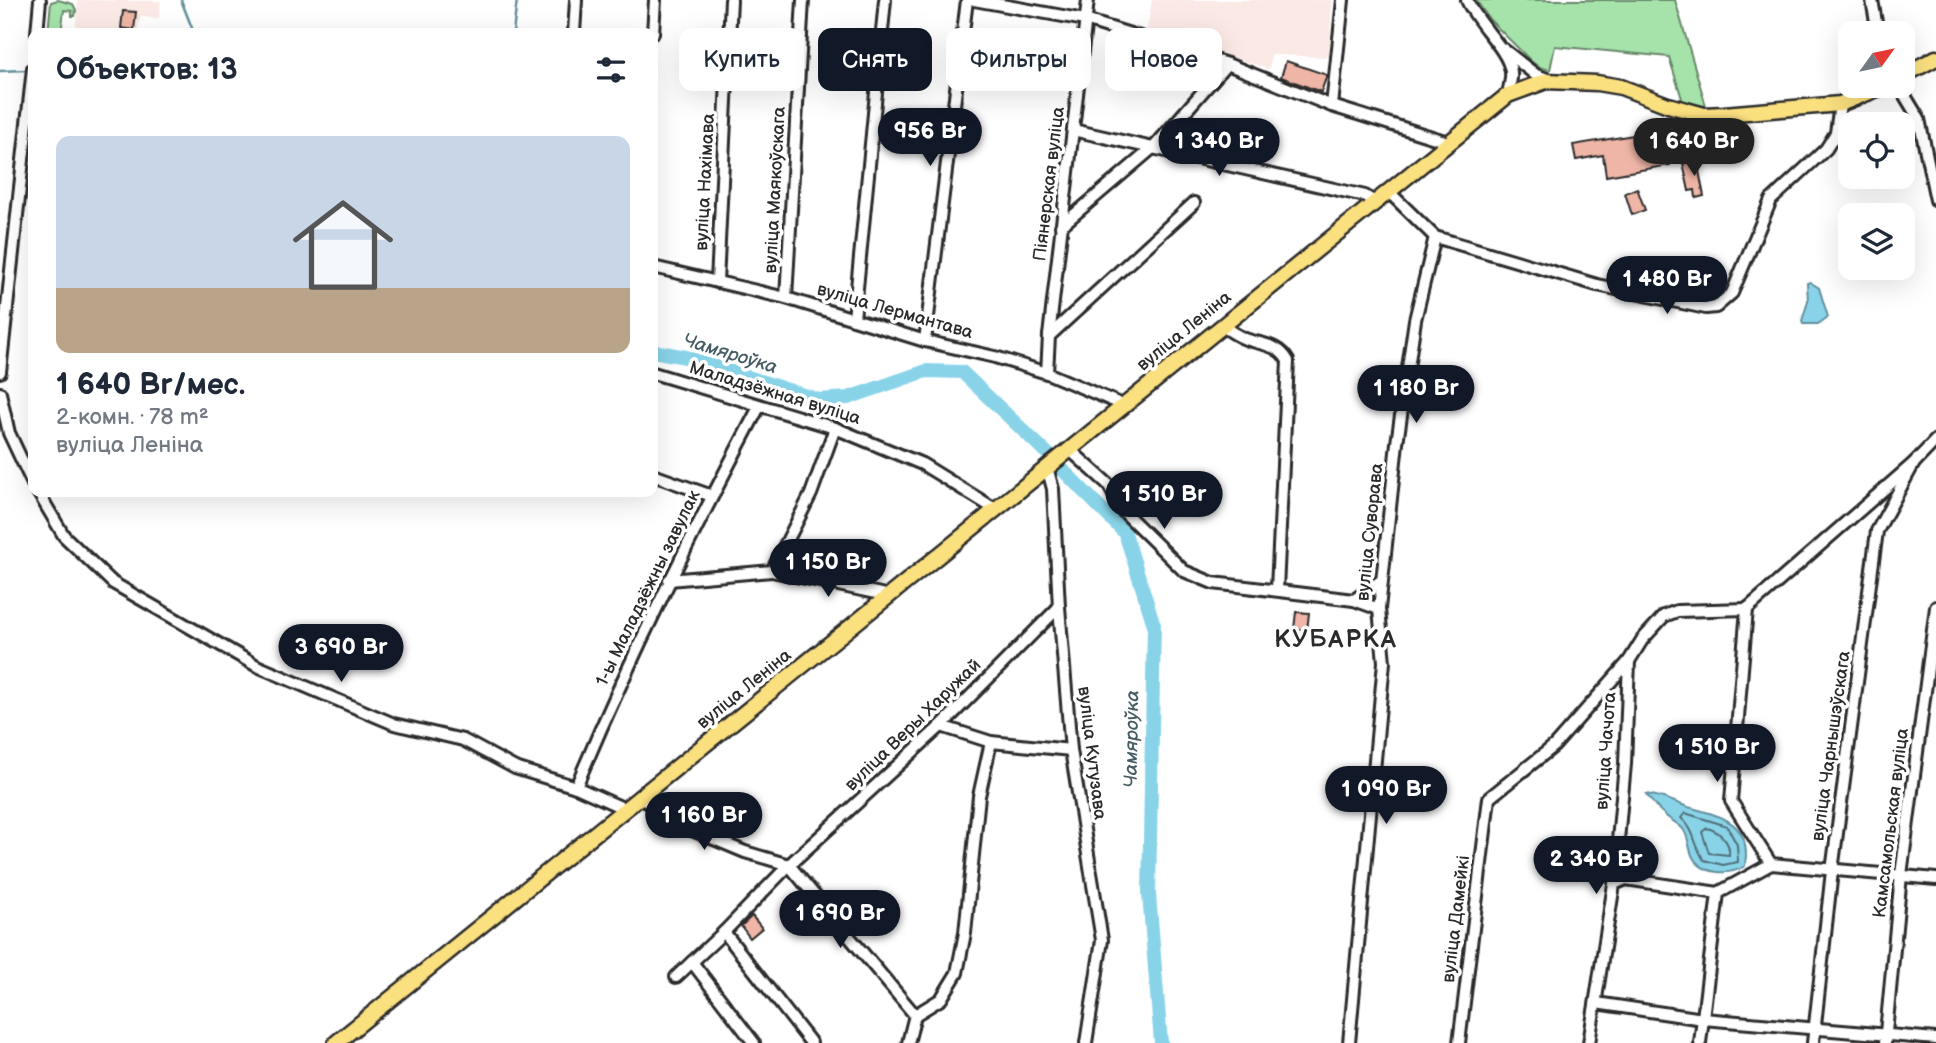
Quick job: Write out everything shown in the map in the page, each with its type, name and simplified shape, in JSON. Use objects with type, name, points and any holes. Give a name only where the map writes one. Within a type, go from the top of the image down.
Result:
[{"type":"main road","points":[[1915,69],[1936,58]]},
{"type":"main road","name":"вуліца Леніна","points":[[336,1043],[1508,95],[1534,84],[1557,82],[1622,87],[1668,106],[1704,115],[1840,104],[1855,98]]},
{"type":"street","points":[[37,28],[40,0]]},
{"type":"street","points":[[574,28],[576,0]]},
{"type":"street","points":[[653,28],[655,0]]},
{"type":"street","name":"вуліца Нахімава","points":[[717,282],[731,0]]},
{"type":"street","name":"вуліца Маякоўскага","points":[[786,298],[803,0]]},
{"type":"street","points":[[854,319],[885,0]]},
{"type":"street","points":[[925,341],[967,0]]},
{"type":"street","points":[[974,0],[1085,20],[1227,64],[1332,106],[1451,143]]},
{"type":"street","name":"Піянерская вуліца","points":[[1047,373],[1061,226],[1088,0]]},
{"type":"street","points":[[1332,106],[1343,0]]},
{"type":"street","points":[[1467,0],[1475,16],[1500,47],[1535,75],[1557,82]]},
{"type":"street","points":[[1872,0],[1876,21]]},
{"type":"street","points":[[1500,47],[1511,71],[1508,95]]},
{"type":"street","points":[[1061,226],[1155,146],[1227,64]]},
{"type":"street","points":[[1906,98],[1919,119],[1931,150],[1936,200]]},
{"type":"street","points":[[1389,192],[1435,237],[1597,285],[1706,308],[1716,307],[1732,293],[1771,200],[1826,149],[1836,133],[1840,104]]},
{"type":"street","points":[[0,372],[28,114]]},
{"type":"street","points":[[1073,130],[1155,146],[1365,196],[1375,202]]},
{"type":"street","points":[[1049,336],[1194,203]]},
{"type":"street","name":"вуліца Суворава","points":[[1349,1043],[1384,662],[1379,609],[1382,580],[1413,334],[1435,237]]},
{"type":"street","name":"вуліца Лермантава","points":[[658,268],[786,298],[925,341],[1047,373],[1123,405]]},
{"type":"street","points":[[1222,326],[1242,338],[1275,347],[1283,352],[1288,360],[1277,589]]},
{"type":"street","name":"Маладзёжная вуліца","points":[[658,375],[760,408],[835,428],[922,464],[995,509]]},
{"type":"street","points":[[0,393],[9,433],[28,473]]},
{"type":"street","name":"1-ы Маладзёжны завулак","points":[[576,788],[619,683],[712,496],[760,408]]},
{"type":"street","points":[[772,571],[811,494],[835,428]]},
{"type":"street","name":"вуліца Чарнышэўскага","points":[[1747,609],[1914,463],[1936,440]]},
{"type":"street","points":[[1069,449],[1108,484],[1123,511],[1184,571],[1213,583],[1354,600],[1379,609]]},
{"type":"street","name":"вуліца Чарнышэўскага","points":[[1813,1043],[1832,871],[1877,531],[1914,463]]},
{"type":"street","name":"вуліца Кутузава","points":[[1047,467],[1053,489],[1059,607],[1071,750],[1102,940],[1086,1043]]},
{"type":"street","points":[[658,477],[712,496]]},
{"type":"street","points":[[41,497],[64,536],[113,583],[257,666],[394,724],[463,740],[515,768],[576,788],[625,809]]},
{"type":"street","points":[[669,580],[772,571],[890,596]]},
{"type":"street","points":[[1354,600],[1382,580]]},
{"type":"street","name":"вуліца Веры Харужай","points":[[676,976],[724,932],[789,865],[941,726],[1059,607]]},
{"type":"street","name":"Камсамольская вуліца","points":[[1885,1039],[1901,874],[1936,607]]},
{"type":"street","points":[[1747,609],[1731,801],[1770,864]]},
{"type":"street","name":"вуліца Дамейкі","points":[[1459,1043],[1489,798],[1554,746],[1629,661],[1648,633],[1664,616],[1676,611],[1747,609]]},
{"type":"street","name":"вуліца Чачота","points":[[1589,1043],[1614,884],[1625,764],[1629,661]]},
{"type":"street","points":[[941,726],[991,742],[1071,750]]},
{"type":"street","points":[[908,1043],[915,1015],[941,999],[957,973],[965,933],[979,796],[991,742]]},
{"type":"street","points":[[642,797],[673,822],[745,852],[789,865],[915,1015]]},
{"type":"street","points":[[1614,884],[1626,879],[1718,893],[1770,864],[1832,871],[1901,874],[1936,880]]},
{"type":"street","points":[[1700,1043],[1718,893]]},
{"type":"street","points":[[724,932],[811,1043]]},
{"type":"street","points":[[692,962],[754,1043]]},
{"type":"street","points":[[1596,1003],[1703,1019],[1815,1028],[1885,1039],[1936,1039]]},
{"type":"shaded area","points":[[78,0],[161,1],[159,18],[141,17],[138,28],[75,28]]},
{"type":"shaded area","points":[[1152,0],[1332,0],[1329,57],[1271,55],[1269,69],[1222,54],[1222,28],[1147,28]]},
{"type":"green space","points":[[58,0],[73,4],[76,10],[75,16],[72,16],[72,11],[64,10],[62,28],[48,28],[51,2]]},
{"type":"green space","points":[[1476,0],[1675,0],[1706,106],[1684,105],[1669,57],[1555,46],[1550,70],[1539,67],[1490,20]]},
{"type":"water","points":[[1807,283],[1819,288],[1828,317],[1818,324],[1803,324],[1802,321],[1808,301]]},
{"type":"water","points":[[1646,794],[1712,814],[1731,823],[1744,839],[1745,866],[1724,872],[1702,867],[1692,855],[1683,829]]},
{"type":"building","points":[[123,11],[136,12],[134,28],[121,28]]},
{"type":"building","points":[[1286,61],[1327,75],[1321,92],[1281,77]]},
{"type":"building","points":[[1664,130],[1670,165],[1606,176],[1603,155],[1576,160],[1573,145]]},
{"type":"building","points":[[1697,161],[1704,196],[1696,198],[1695,190],[1689,191],[1683,163]]},
{"type":"building","points":[[1637,188],[1645,210],[1632,215],[1625,193]]},
{"type":"building","points":[[1296,612],[1309,613],[1307,631],[1294,629]]},
{"type":"building","points":[[752,916],[762,928],[750,938],[741,926]]},
{"type":"waterway","points":[[181,0],[192,28]]},
{"type":"waterway","name":"Чамяроўка","points":[[514,28],[517,0]]},
{"type":"waterway","points":[[0,71],[26,70]]},
{"type":"waterway","name":"Чамяроўка","points":[[658,352],[686,357],[819,400],[848,398],[926,371],[962,372],[1050,456]]},
{"type":"waterway","name":"Чамяроўка","points":[[1059,466],[1125,533],[1154,625],[1149,894],[1161,1043]]},
{"type":"district","name":"КУБАРКА","points":[[1336,639]]}]
